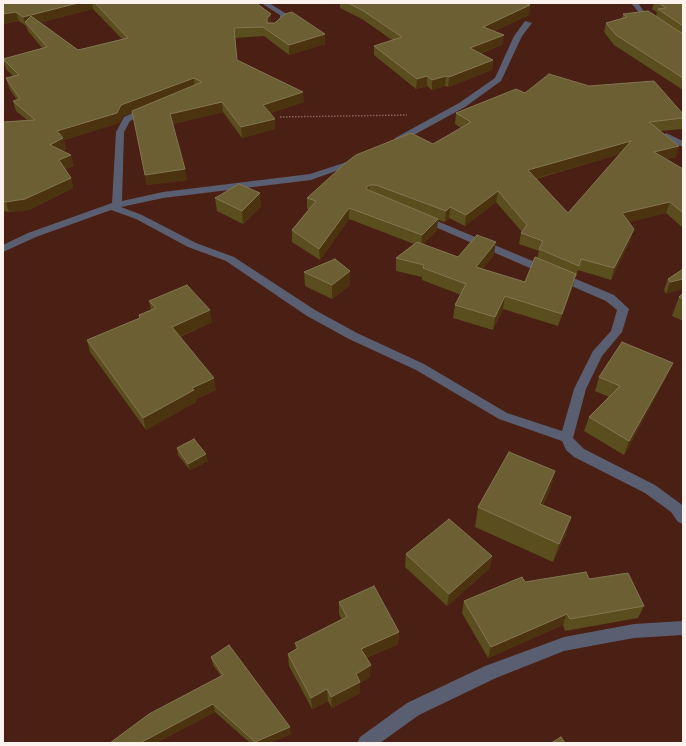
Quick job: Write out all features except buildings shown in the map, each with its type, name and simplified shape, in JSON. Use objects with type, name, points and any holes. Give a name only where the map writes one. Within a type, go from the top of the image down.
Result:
[{"type":"street","points":[[264,3],[283,14],[284,18],[272,29]]},
{"type":"street","points":[[634,3],[643,14],[660,26]]},
{"type":"street","points":[[388,146],[462,105],[498,79],[518,36],[528,24]]},
{"type":"street","points":[[114,206],[120,132],[123,124],[127,119],[156,106]]},
{"type":"street","points":[[666,136],[683,144]]},
{"type":"street","points":[[3,249],[32,235],[114,206],[163,195],[312,177],[341,168],[361,159]]},
{"type":"street","points":[[114,206],[139,217],[192,245],[230,259],[311,313],[353,336],[420,367],[503,416],[567,438]]},
{"type":"street","points":[[410,214],[515,256],[610,298],[622,309],[616,332],[597,354],[580,389],[567,438],[570,446],[579,453],[650,489],[676,508],[683,518]]},
{"type":"street","points":[[366,743],[420,706],[490,672],[564,644],[634,631],[683,628]]},
{"type":"path","points":[[280,117],[409,115]]}]
